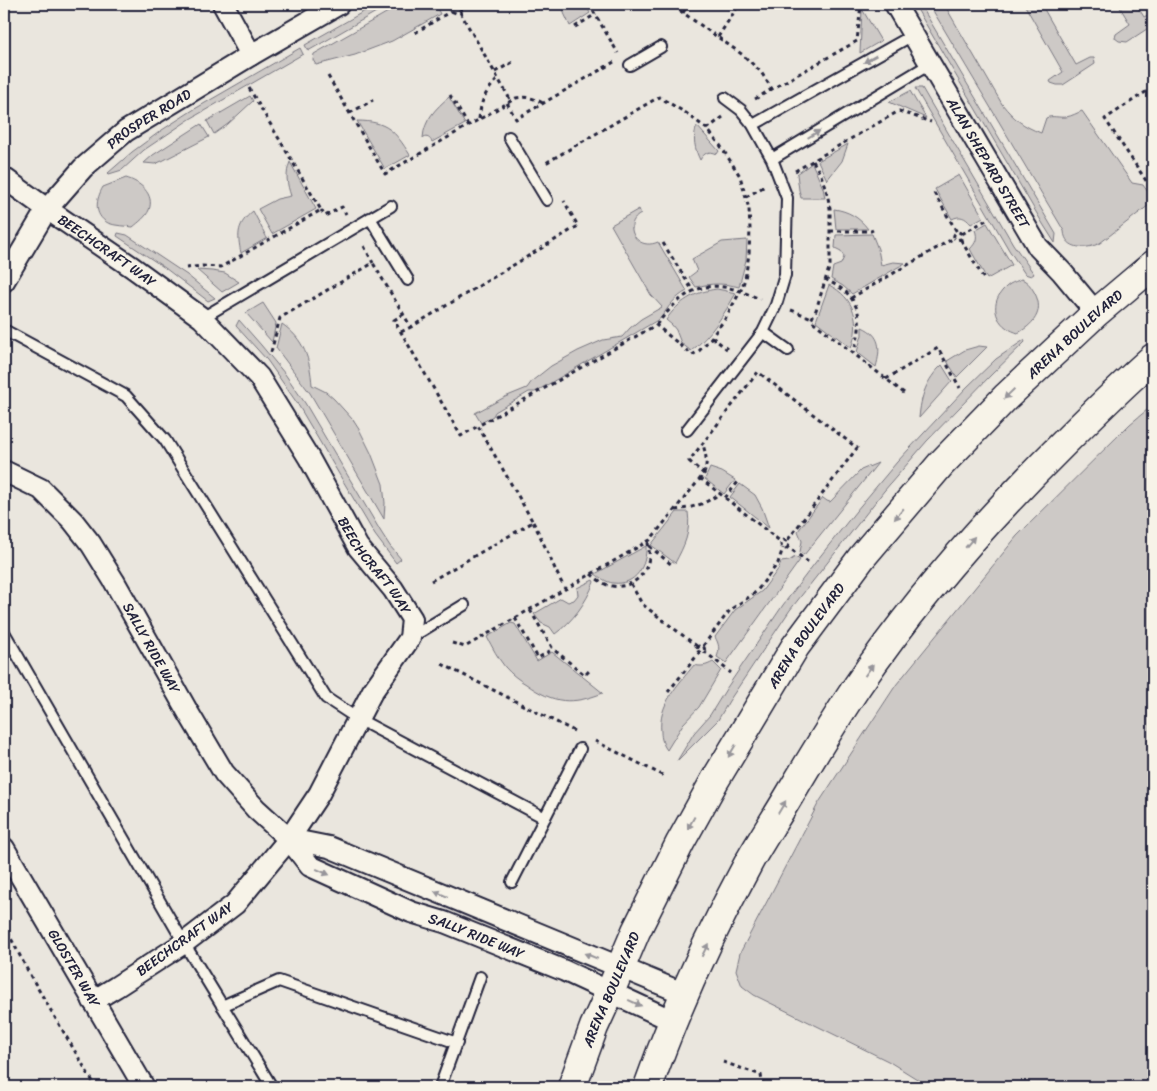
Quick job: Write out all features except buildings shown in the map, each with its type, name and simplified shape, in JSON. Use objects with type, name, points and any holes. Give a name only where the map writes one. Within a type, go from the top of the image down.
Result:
[{"type":"main road","name":"ARENA BOULEVARD","points":[[572,1087],[594,1027],[636,931],[680,844],[715,780],[795,647],[862,557],[942,464],[1006,397],[1096,313],[1153,265]]},
{"type":"main road","points":[[648,1087],[659,1054],[700,958],[750,861],[821,742],[858,685],[892,638],[977,533],[1060,446],[1153,358]]},
{"type":"street","points":[[223,4],[251,55]]},
{"type":"street","name":"PROSPER ROAD","points":[[4,281],[47,209],[83,168],[126,130],[339,4]]},
{"type":"street","name":"ALAN SHEPARD STREET","points":[[894,4],[1038,247],[1062,272],[1096,313]]},
{"type":"street","name":"BEECHCRAFT WAY","points":[[4,178],[202,318],[259,377],[309,458],[358,547],[393,589],[412,619],[410,638],[372,692],[319,794],[289,839],[235,904],[184,943],[93,1000]]},
{"type":"street","name":"SALLY RIDE WAY","points":[[4,472],[41,489],[73,521],[91,544],[224,773],[256,809],[289,839],[310,866],[411,912],[444,922],[565,971],[685,994]]},
{"type":"street","name":"SALLY RIDE WAY","points":[[289,839],[329,847],[615,980],[673,1020]]},
{"type":"street","name":"GLOSTER WAY","points":[[4,848],[144,1087]]},
{"type":"lane","points":[[753,125],[913,34]]},
{"type":"lane","points":[[630,66],[661,47]]},
{"type":"lane","points":[[772,159],[930,64]]},
{"type":"lane","points":[[687,430],[763,332],[776,305],[785,275],[787,198],[772,159],[753,125],[741,110],[725,98]]},
{"type":"lane","points":[[509,137],[546,200]]},
{"type":"lane","points":[[202,318],[391,206]]},
{"type":"lane","points":[[370,218],[408,280]]},
{"type":"lane","points":[[4,330],[126,396],[165,440],[326,698],[358,719],[545,818]]},
{"type":"lane","points":[[763,332],[788,350]]},
{"type":"lane","points":[[410,638],[464,605]]},
{"type":"lane","points":[[4,632],[184,943],[272,1087]]},
{"type":"lane","points":[[512,882],[580,749]]},
{"type":"lane","points":[[440,1087],[480,977]]},
{"type":"lane","points":[[222,1006],[279,981],[457,1043]]},
{"type":"path","points":[[451,11],[450,7],[452,4]]},
{"type":"path","points":[[461,4],[460,12],[498,79],[516,119],[621,59],[590,4]]},
{"type":"path","points":[[675,4],[679,10],[743,55],[761,72],[772,89],[857,41],[861,4]]},
{"type":"path","points":[[683,13],[688,4]]},
{"type":"path","points":[[718,38],[738,6]]},
{"type":"path","points":[[415,33],[451,11],[460,12]]},
{"type":"path","points":[[574,27],[596,14]]},
{"type":"path","points":[[494,72],[513,62]]},
{"type":"path","points":[[328,76],[385,174],[516,98],[526,96],[543,104]]},
{"type":"path","points":[[479,119],[480,107],[484,96],[498,79]]},
{"type":"path","points":[[1153,86],[1105,120],[1153,191]]},
{"type":"path","points":[[186,268],[202,266],[221,267],[321,210],[249,88]]},
{"type":"path","points":[[450,94],[468,125]]},
{"type":"path","points":[[542,165],[659,97],[686,113],[707,129],[720,144],[740,176],[749,209],[749,254],[741,292],[725,319],[710,339],[699,351],[692,354],[656,325]]},
{"type":"path","points":[[350,113],[373,100]]},
{"type":"path","points":[[746,196],[813,161],[899,111],[931,122]]},
{"type":"path","points":[[812,318],[830,265],[830,208],[827,193],[813,161]]},
{"type":"path","points":[[934,193],[957,232],[962,234]]},
{"type":"path","points":[[401,332],[578,226],[560,196]]},
{"type":"path","points":[[960,240],[962,234],[988,219]]},
{"type":"path","points":[[830,231],[874,230]]},
{"type":"path","points":[[851,298],[954,238],[954,234],[957,232]]},
{"type":"path","points":[[954,238],[960,240],[984,279]]},
{"type":"path","points":[[663,242],[693,291]]},
{"type":"path","points":[[272,352],[280,318],[373,262],[411,326]]},
{"type":"path","points":[[826,279],[844,291],[851,298],[856,309],[860,330],[853,353]]},
{"type":"path","points":[[404,314],[394,320],[461,436],[656,325],[682,297],[704,288],[729,288],[812,318],[811,320],[904,393]]},
{"type":"path","points":[[886,379],[938,348],[960,388]]},
{"type":"path","points":[[704,474],[689,461],[758,372],[857,448],[787,541],[784,540],[782,542]]},
{"type":"path","points":[[478,426],[542,538],[554,569],[565,589]]},
{"type":"path","points":[[452,643],[465,647],[591,574],[648,544],[704,474],[707,458],[703,444]]},
{"type":"path","points":[[668,692],[700,653],[702,653],[730,610],[756,592],[778,563],[783,548],[782,542],[700,478]]},
{"type":"path","points":[[725,498],[738,482]]},
{"type":"path","points":[[675,510],[700,505],[710,501],[720,493]]},
{"type":"path","points":[[431,581],[533,522]]},
{"type":"path","points":[[787,541],[788,547],[808,562]]},
{"type":"path","points":[[648,544],[672,565]]},
{"type":"path","points":[[591,574],[611,586],[631,584],[642,576],[647,565],[650,556],[648,544]]},
{"type":"path","points":[[783,548],[786,549],[788,547]]},
{"type":"path","points":[[631,584],[642,604],[698,647],[700,646],[731,673]]},
{"type":"path","points":[[530,610],[553,649],[585,675],[589,671]]},
{"type":"path","points":[[515,618],[538,658],[553,649]]},
{"type":"path","points":[[698,647],[697,650],[700,653]]},
{"type":"path","points":[[442,664],[584,736]]},
{"type":"path","points":[[593,740],[664,776]]},
{"type":"path","points":[[4,925],[30,975],[96,1087]]},
{"type":"path","points":[[723,1062],[761,1075],[762,1082],[768,1087]]},
{"type":"shaded area","points":[[377,4],[390,4],[308,51],[305,45]]},
{"type":"shaded area","points":[[402,4],[439,4],[438,10],[440,14],[392,41],[355,55],[316,65],[313,60],[314,54]]},
{"type":"shaded area","points":[[563,4],[585,4],[590,13],[570,26],[564,13]]},
{"type":"shaded area","points":[[914,4],[920,4],[1056,234],[1055,243],[1043,224]]},
{"type":"shaded area","points":[[929,4],[944,4],[1002,104],[1015,118],[1029,128],[1041,133],[1046,118],[1066,117],[1082,111],[1132,183],[1143,185],[1153,199],[1153,202],[1100,243],[1089,247],[1078,247],[1068,242],[1064,231]]},
{"type":"shaded area","points":[[1024,4],[1041,4],[1076,65],[1090,58],[1094,58],[1095,64],[1063,85],[1051,83],[1050,81],[1063,72]]},
{"type":"shaded area","points":[[1118,4],[1136,4],[1144,17],[1153,12],[1153,25],[1127,42],[1119,41],[1115,38],[1116,34],[1130,24]]},
{"type":"shaded area","points":[[862,9],[881,41],[860,53]]},
{"type":"shaded area","points":[[300,48],[303,54],[190,119],[144,150],[122,170],[108,173],[162,130]]},
{"type":"shaded area","points":[[915,88],[922,88],[1013,244],[1034,274],[1031,276],[1025,274],[1009,250]]},
{"type":"shaded area","points":[[910,91],[926,118],[889,102]]},
{"type":"shaded area","points":[[250,96],[253,101],[214,134],[207,121]]},
{"type":"shaded area","points":[[449,97],[465,124],[432,142],[426,137],[423,138],[428,120],[435,110]]},
{"type":"shaded area","points":[[357,121],[367,121],[383,125],[395,134],[410,155],[385,169]]},
{"type":"shaded area","points":[[201,124],[209,137],[155,164],[144,163],[153,155]]},
{"type":"shaded area","points":[[697,126],[719,151],[717,154],[707,153],[700,160],[695,143]]},
{"type":"shaded area","points":[[848,144],[842,161],[827,180],[818,161]]},
{"type":"shaded area","points":[[290,162],[316,209],[272,234],[258,209],[277,199],[291,196],[287,179]]},
{"type":"shaded area","points":[[812,163],[823,188],[825,198],[801,198],[797,174]]},
{"type":"shaded area","points":[[959,175],[983,217],[971,224],[962,217],[952,219],[935,189]]},
{"type":"shaded area","points":[[126,178],[141,186],[150,199],[148,213],[133,227],[108,223],[100,216],[97,206],[103,187]]},
{"type":"shaded area","points":[[639,209],[641,214],[635,218],[632,224],[634,235],[643,243],[658,242],[687,291],[675,299],[661,318],[535,392],[529,392],[495,412],[493,416],[481,423],[475,413],[527,388],[532,381],[551,366],[578,351],[603,340],[622,337],[641,319],[662,307],[651,295],[611,225]]},
{"type":"shaded area","points":[[834,209],[853,215],[868,229],[836,229]]},
{"type":"shaded area","points":[[253,211],[267,238],[241,253],[239,235],[241,225]]},
{"type":"shaded area","points":[[987,223],[1012,265],[987,279],[970,249],[976,240],[975,230]]},
{"type":"shaded area","points":[[118,233],[127,235],[187,275],[215,298],[208,301],[165,268],[117,236]]},
{"type":"shaded area","points":[[872,234],[878,249],[881,265],[893,262],[905,263],[852,294],[831,279],[833,267],[841,264],[844,257],[841,251],[835,248],[836,235]]},
{"type":"shaded area","points":[[747,240],[746,260],[739,287],[718,284],[696,287],[689,277],[697,271],[692,259],[722,242]]},
{"type":"shaded area","points":[[197,270],[225,273],[239,282],[222,292]]},
{"type":"shaded area","points":[[1021,279],[1028,283],[1037,297],[1038,309],[1037,315],[1030,325],[1018,333],[1008,329],[1002,323],[998,318],[996,306],[997,300],[1004,289],[1011,283]]},
{"type":"shaded area","points":[[829,285],[845,297],[854,312],[855,329],[851,348],[816,321]]},
{"type":"shaded area","points":[[717,289],[736,293],[711,332],[691,351],[681,343],[676,330],[666,320],[688,298],[701,292]]},
{"type":"shaded area","points":[[263,303],[276,323],[272,342],[246,313]]},
{"type":"shaded area","points":[[239,320],[285,374],[305,403],[381,532],[401,559],[396,563],[375,535],[297,403],[267,360],[236,326]]},
{"type":"shaded area","points":[[282,324],[301,343],[310,367],[312,385],[326,392],[334,399],[353,420],[360,431],[383,484],[384,519],[310,393],[276,348]]},
{"type":"shaded area","points":[[862,327],[873,334],[878,343],[879,354],[876,367],[857,352],[862,335]]},
{"type":"shaded area","points":[[1024,340],[1025,342],[927,441],[884,491],[790,610],[718,720],[677,761],[694,733],[710,715],[783,605],[856,511],[897,462],[966,388],[996,359]]},
{"type":"shaded area","points":[[979,346],[987,347],[957,377],[947,361],[965,350]]},
{"type":"shaded area","points":[[942,365],[952,381],[919,418],[925,389]]},
{"type":"shaded area","points":[[1153,405],[1153,1087],[930,1087],[888,1061],[754,995],[742,986],[736,970],[740,953],[818,804],[896,685],[1017,536],[1130,424]]},
{"type":"shaded area","points":[[878,463],[804,555],[800,552],[802,541],[798,531],[823,498],[830,502],[861,470]]},
{"type":"shaded area","points":[[710,468],[722,472],[735,480],[724,494],[705,479]]},
{"type":"shaded area","points":[[740,484],[755,495],[769,528],[730,497]]},
{"type":"shaded area","points":[[677,512],[688,512],[689,520],[688,533],[675,563],[651,545]]},
{"type":"shaded area","points":[[646,546],[642,567],[634,578],[621,583],[613,583],[595,574]]},
{"type":"shaded area","points":[[795,557],[800,560],[726,663],[717,657],[719,647],[715,637],[735,610],[762,591],[779,568],[781,562],[789,561]]},
{"type":"shaded area","points":[[593,580],[591,590],[583,604],[568,623],[555,634],[550,627],[541,623],[534,614],[561,598],[568,602],[574,600],[578,595],[577,588]]},
{"type":"shaded area","points":[[511,623],[515,624],[537,661],[552,652],[603,693],[572,701],[554,699],[536,691],[518,679],[502,664],[487,637]]},
{"type":"shaded area","points":[[713,662],[721,670],[699,707],[683,724],[667,750],[662,741],[661,722],[670,696],[694,665],[704,666]]}]
